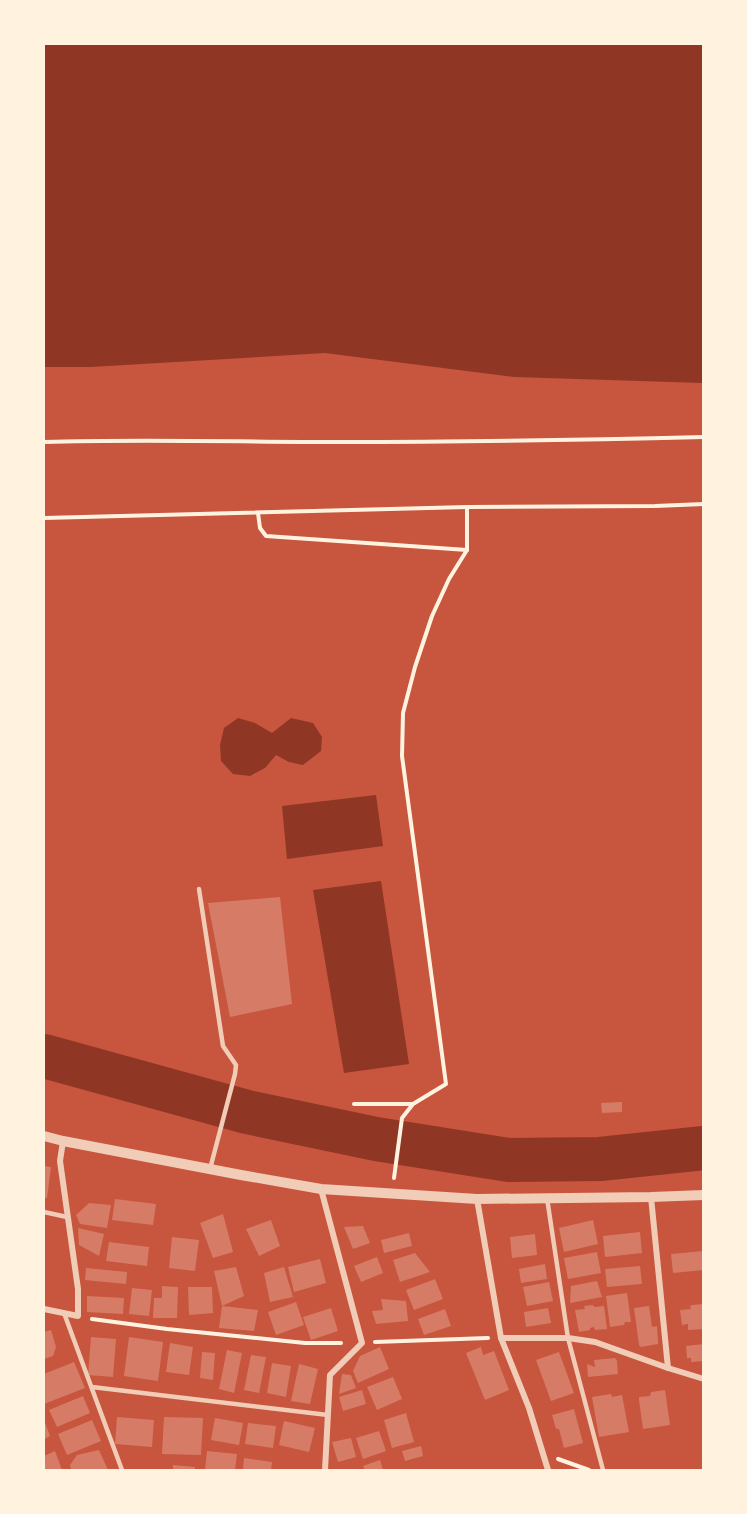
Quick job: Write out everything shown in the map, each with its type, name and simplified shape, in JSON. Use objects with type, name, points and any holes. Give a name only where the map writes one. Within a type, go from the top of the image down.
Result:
[{"type":"street","points":[[44,1136],[321,1189],[477,1199],[704,1195]]},
{"type":"street","points":[[44,1309],[78,1316],[78,1289],[60,1161],[63,1141]]},
{"type":"street","points":[[321,1189],[362,1343],[330,1375],[326,1470]]},
{"type":"street","points":[[651,1197],[668,1368]]},
{"type":"street","points":[[477,1199],[501,1338],[529,1408],[548,1470]]},
{"type":"street","points":[[501,1338],[568,1338],[595,1342],[704,1379]]},
{"type":"lane","points":[[199,889],[223,1046],[236,1065],[210,1169]]},
{"type":"lane","points":[[547,1198],[568,1338],[603,1470]]},
{"type":"lane","points":[[44,1212],[67,1217]]},
{"type":"lane","points":[[64,1313],[122,1470]]},
{"type":"lane","points":[[92,1387],[328,1415]]},
{"type":"path","points":[[44,442],[117,440],[491,441],[704,437]]},
{"type":"path","points":[[44,519],[467,507],[704,504]]},
{"type":"path","points":[[396,1161],[402,1118],[413,1104],[446,1084],[402,756],[403,713],[432,616],[449,579],[467,550],[467,507]]},
{"type":"path","points":[[258,513],[260,528],[266,536],[467,550]]},
{"type":"path","points":[[354,1104],[413,1104]]},
{"type":"path","points":[[78,1316],[156,1328],[305,1343],[501,1338]]},
{"type":"path","points":[[544,1453],[589,1470]]},
{"type":"shaded area","points":[[44,44],[703,44],[703,383],[514,377],[325,353],[91,367],[44,367]]},
{"type":"shaded area","points":[[238,718],[255,723],[272,733],[291,718],[313,723],[322,737],[321,751],[303,765],[289,762],[276,755],[265,768],[250,776],[233,774],[221,761],[220,745],[224,728]]},
{"type":"shaded area","points":[[376,795],[383,846],[287,859],[282,806]]},
{"type":"shaded area","points":[[381,881],[409,1064],[344,1073],[313,890]]},
{"type":"building","points":[[280,897],[292,1004],[230,1017],[208,903]]},
{"type":"building","points":[[622,1102],[622,1112],[602,1113],[601,1103]]},
{"type":"building","points":[[44,1166],[51,1167],[47,1198],[44,1198]]},
{"type":"building","points":[[115,1199],[156,1204],[153,1225],[112,1220]]},
{"type":"building","points":[[89,1203],[111,1205],[107,1228],[80,1224],[76,1215]]},
{"type":"building","points":[[223,1214],[233,1252],[213,1258],[200,1223]]},
{"type":"building","points":[[271,1220],[280,1246],[259,1256],[246,1229]]},
{"type":"building","points":[[593,1220],[598,1244],[564,1252],[559,1228]]},
{"type":"building","points":[[363,1226],[370,1243],[353,1249],[344,1227]]},
{"type":"building","points":[[78,1228],[104,1234],[99,1256],[79,1245]]},
{"type":"building","points":[[640,1232],[642,1253],[605,1257],[603,1236]]},
{"type":"building","points":[[409,1233],[412,1246],[384,1253],[381,1240]]},
{"type":"building","points":[[535,1234],[537,1255],[512,1258],[510,1237]]},
{"type":"building","points":[[172,1237],[199,1240],[195,1271],[169,1268]]},
{"type":"building","points":[[109,1242],[149,1247],[147,1266],[106,1261]]},
{"type":"building","points":[[704,1251],[704,1270],[673,1273],[671,1254]]},
{"type":"building","points":[[597,1252],[601,1273],[568,1279],[564,1258]]},
{"type":"building","points":[[415,1253],[430,1272],[400,1282],[393,1260]]},
{"type":"building","points":[[377,1257],[383,1273],[361,1282],[354,1266]]},
{"type":"building","points":[[320,1259],[326,1283],[294,1292],[288,1267]]},
{"type":"building","points":[[545,1264],[547,1279],[521,1283],[519,1269]]},
{"type":"building","points":[[640,1266],[642,1284],[607,1287],[605,1269]]},
{"type":"building","points":[[236,1267],[244,1296],[222,1306],[214,1271]]},
{"type":"building","points":[[284,1267],[293,1297],[270,1302],[264,1273]]},
{"type":"building","points":[[86,1268],[127,1272],[126,1284],[85,1280]]},
{"type":"building","points":[[435,1279],[443,1299],[414,1310],[406,1290]]},
{"type":"building","points":[[597,1281],[602,1297],[570,1303],[571,1286]]},
{"type":"building","points":[[549,1282],[553,1301],[527,1306],[523,1287]]},
{"type":"building","points":[[162,1286],[178,1287],[177,1318],[153,1318],[154,1298],[162,1298]]},
{"type":"building","points":[[188,1287],[212,1287],[213,1313],[189,1315]]},
{"type":"building","points":[[132,1288],[152,1290],[149,1316],[129,1314]]},
{"type":"building","points":[[627,1293],[631,1322],[610,1327],[606,1296]]},
{"type":"building","points":[[87,1296],[124,1298],[123,1314],[87,1312]]},
{"type":"building","points":[[381,1299],[406,1301],[408,1321],[376,1324],[372,1311],[383,1310]]},
{"type":"building","points":[[296,1302],[304,1325],[276,1335],[268,1312]]},
{"type":"building","points":[[704,1304],[704,1329],[688,1330],[688,1324],[682,1325],[680,1310],[691,1309],[692,1305]]},
{"type":"building","points":[[593,1305],[594,1307],[604,1306],[607,1329],[595,1330],[594,1327],[579,1332],[575,1310]]},
{"type":"building","points":[[222,1306],[258,1310],[254,1331],[219,1328]]},
{"type":"building","points":[[649,1306],[652,1327],[657,1326],[658,1344],[641,1347],[634,1308]]},
{"type":"building","points":[[331,1308],[338,1331],[311,1340],[303,1317]]},
{"type":"building","points":[[548,1308],[551,1323],[526,1327],[524,1312]]},
{"type":"building","points":[[445,1309],[451,1326],[424,1335],[418,1319]]},
{"type":"building","points":[[51,1330],[56,1347],[53,1356],[44,1359],[44,1332]]},
{"type":"building","points":[[91,1337],[116,1339],[113,1377],[88,1375]]},
{"type":"building","points":[[129,1337],[163,1342],[158,1381],[124,1376]]},
{"type":"building","points":[[170,1343],[193,1347],[189,1375],[166,1372]]},
{"type":"building","points":[[704,1344],[704,1361],[691,1362],[691,1358],[687,1358],[686,1346]]},
{"type":"building","points":[[380,1347],[389,1369],[358,1383],[353,1371],[360,1356]]},
{"type":"building","points":[[481,1347],[483,1355],[494,1351],[509,1390],[485,1400],[466,1353]]},
{"type":"building","points":[[227,1350],[242,1353],[234,1393],[219,1389]]},
{"type":"building","points":[[202,1352],[215,1353],[213,1380],[200,1378]]},
{"type":"building","points":[[559,1352],[574,1393],[551,1401],[536,1360]]},
{"type":"building","points":[[251,1355],[266,1357],[259,1393],[244,1390]]},
{"type":"building","points":[[615,1358],[618,1374],[588,1377],[587,1364],[595,1367],[594,1360]]},
{"type":"building","points":[[74,1362],[85,1388],[44,1404],[44,1374]]},
{"type":"building","points":[[272,1363],[291,1366],[286,1397],[267,1393]]},
{"type":"building","points":[[299,1364],[318,1369],[310,1404],[291,1401]]},
{"type":"building","points":[[342,1374],[351,1375],[356,1388],[339,1394]]},
{"type":"building","points":[[393,1377],[402,1399],[377,1410],[367,1387]]},
{"type":"building","points":[[362,1390],[366,1404],[343,1411],[339,1397]]},
{"type":"building","points":[[665,1390],[670,1425],[643,1429],[639,1397],[650,1396],[651,1392]]},
{"type":"building","points":[[611,1394],[612,1397],[622,1395],[629,1432],[599,1437],[592,1397]]},
{"type":"building","points":[[83,1396],[90,1413],[57,1427],[49,1410]]},
{"type":"building","points":[[574,1409],[583,1443],[564,1448],[552,1415]]},
{"type":"building","points":[[406,1413],[414,1442],[392,1448],[384,1420]]},
{"type":"building","points":[[117,1417],[154,1420],[152,1447],[115,1444]]},
{"type":"building","points":[[164,1417],[203,1418],[201,1455],[162,1454]]},
{"type":"building","points":[[215,1418],[243,1423],[239,1445],[211,1440]]},
{"type":"building","points":[[44,1420],[50,1436],[44,1439]]},
{"type":"building","points":[[92,1420],[101,1441],[67,1455],[58,1434]]},
{"type":"building","points":[[284,1421],[315,1428],[309,1452],[279,1445]]},
{"type":"building","points":[[248,1423],[276,1426],[273,1448],[245,1444]]},
{"type":"building","points":[[379,1431],[386,1451],[363,1459],[356,1438]]},
{"type":"building","points":[[351,1438],[356,1457],[338,1462],[332,1442]]},
{"type":"building","points":[[421,1446],[423,1456],[405,1461],[402,1451]]},
{"type":"building","points":[[99,1450],[108,1470],[71,1470],[70,1465],[77,1455]]},
{"type":"building","points":[[55,1451],[62,1470],[44,1470],[44,1456]]},
{"type":"building","points":[[207,1451],[237,1454],[235,1470],[205,1470]]},
{"type":"building","points":[[244,1458],[272,1462],[271,1470],[243,1470]]},
{"type":"building","points":[[380,1460],[383,1470],[365,1470],[363,1466]]},
{"type":"building","points":[[173,1465],[195,1467],[195,1470],[173,1470]]},
{"type":"waterway","points":[[44,1056],[247,1112],[376,1139],[509,1160],[600,1159],[704,1148]]}]
